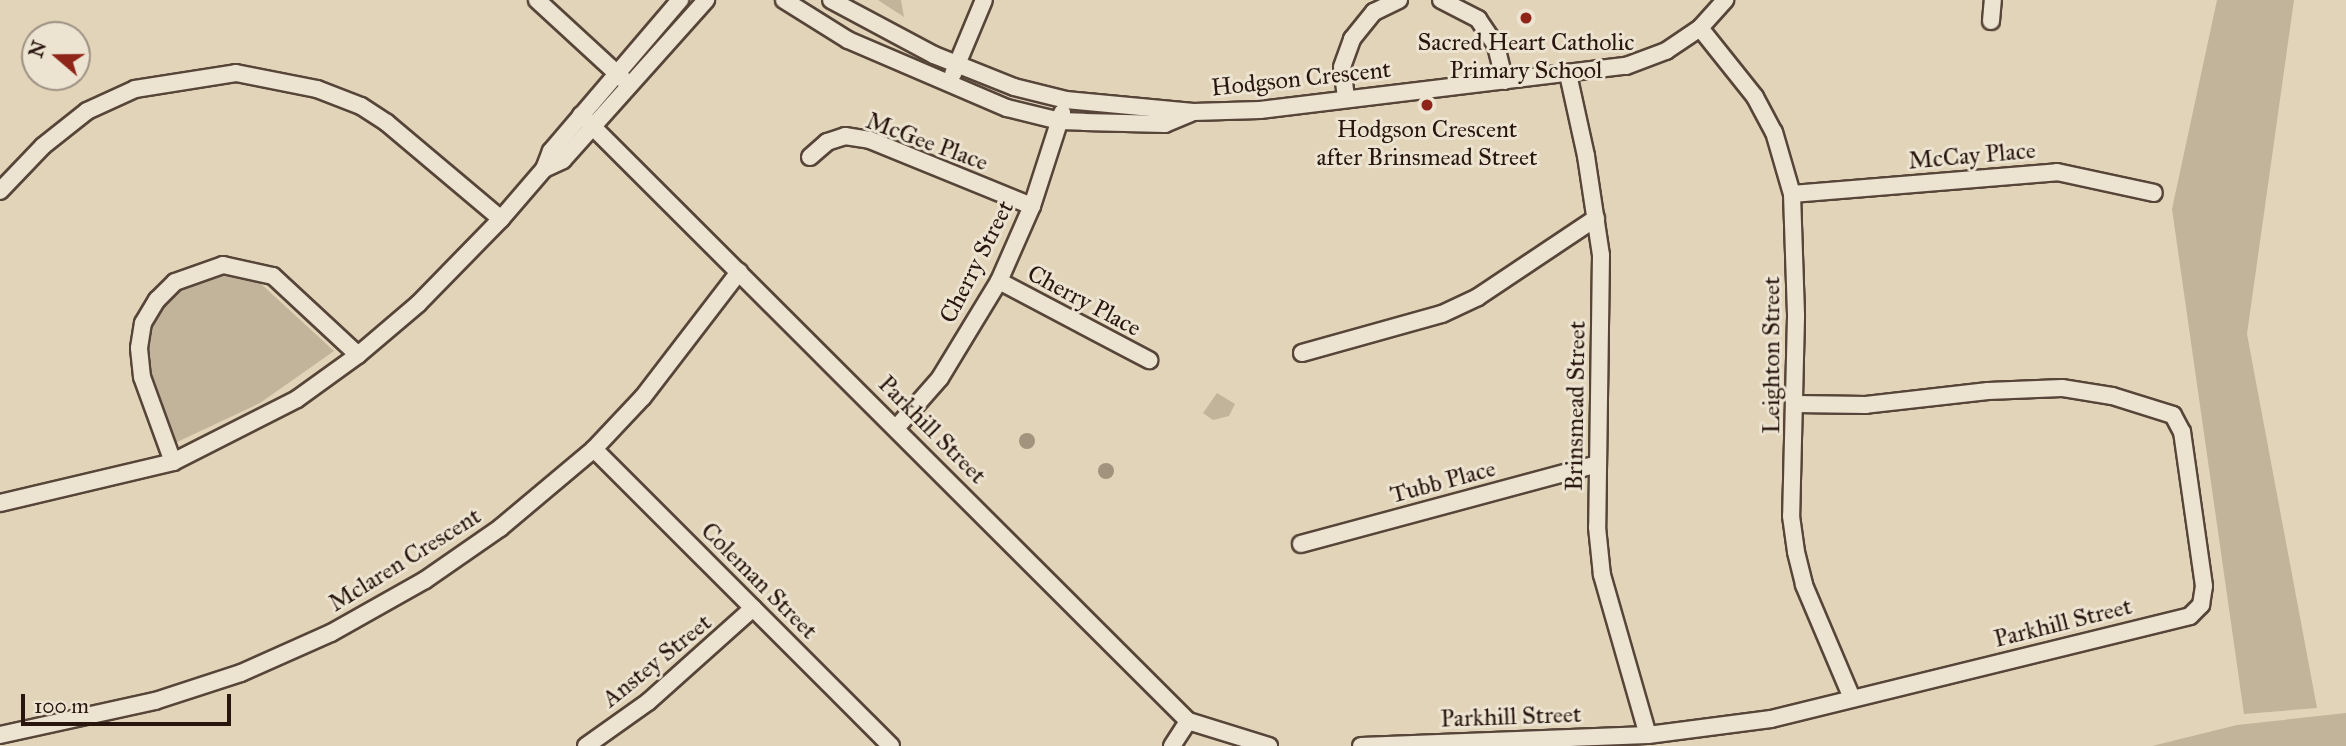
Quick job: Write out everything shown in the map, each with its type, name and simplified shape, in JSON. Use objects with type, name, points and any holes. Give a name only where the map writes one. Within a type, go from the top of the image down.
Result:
[{"type":"street","points":[[537,0],[630,86]]},
{"type":"street","points":[[587,121],[617,74],[680,0]]},
{"type":"street","points":[[0,503],[173,462],[297,399],[358,355],[418,304],[501,219],[544,169],[551,151],[630,86],[706,0]]},
{"type":"street","name":"Hodgson Crescent","points":[[784,0],[848,40],[948,86],[1060,121],[1165,124],[1193,112]]},
{"type":"street","name":"Hodgson Crescent","points":[[831,0],[858,19],[956,65],[1066,100],[1193,112],[1260,110],[1626,66],[1666,51],[1700,28],[1725,0]]},
{"type":"street","points":[[948,86],[984,0]]},
{"type":"street","points":[[1346,98],[1342,67],[1352,39],[1374,12],[1399,0]]},
{"type":"street","points":[[1441,0],[1479,19],[1496,46],[1505,81]]},
{"type":"street","points":[[1991,21],[1993,0]]},
{"type":"street","name":"Leighton Street","points":[[1700,28],[1755,97],[1777,142],[1793,194],[1796,404],[1791,516],[1796,552],[1852,698]]},
{"type":"street","points":[[0,191],[43,145],[87,111],[135,89],[236,73],[317,89],[361,106],[387,123],[501,219]]},
{"type":"street","name":"Brinsmead Street","points":[[1568,74],[1597,218],[1601,255],[1597,527],[1604,588],[1648,735]]},
{"type":"street","name":"Cherry Street","points":[[897,427],[940,378],[999,281],[1032,206],[1066,100]]},
{"type":"street","name":"Parkhill Street","points":[[587,121],[897,427],[1188,721],[1269,746]]},
{"type":"street","name":"McGee Place","points":[[810,157],[827,142],[845,136],[870,140],[1032,206]]},
{"type":"street","name":"McCay Place","points":[[1793,194],[2043,172],[2154,193]]},
{"type":"street","points":[[1301,353],[1442,314],[1478,297],[1597,218]]},
{"type":"street","points":[[173,462],[142,377],[139,348],[143,323],[157,300],[175,282],[223,265],[273,276],[358,355]]},
{"type":"street","name":"Mclaren Crescent","points":[[0,735],[155,701],[241,673],[331,634],[425,580],[500,528],[594,449],[643,397],[738,272]]},
{"type":"street","name":"Cherry Place","points":[[999,281],[1149,360]]},
{"type":"street","name":"Parkhill Street","points":[[1362,746],[1648,735],[1771,719],[2190,615],[2201,606],[2204,586],[2182,432],[2173,415],[2157,407],[2062,388],[1988,390],[1866,405],[1796,404]]},
{"type":"street","name":"Coleman Street","points":[[594,449],[891,746]]},
{"type":"street","name":"Tubb Place","points":[[1301,544],[1597,464]]},
{"type":"street","name":"Anstey Street","points":[[586,746],[648,702],[753,608]]},
{"type":"street","points":[[1172,746],[1188,721]]},
{"type":"shaded area","points":[[878,0],[901,0],[904,17]]},
{"type":"shaded area","points":[[2217,0],[2294,0],[2247,334],[2317,708],[2244,714],[2172,209]]},
{"type":"shaded area","points":[[218,273],[260,283],[334,351],[260,403],[175,443],[149,370],[149,323],[177,288]]},
{"type":"shaded area","points":[[1217,393],[1235,404],[1229,416],[1213,420],[1203,413]]},
{"type":"shaded area","points":[[1027,433],[1035,441],[1027,449],[1019,441]]},
{"type":"shaded area","points":[[1106,463],[1112,465],[1112,477],[1106,479],[1100,477],[1098,471],[1100,465]]},
{"type":"shaded area","points":[[2346,713],[2346,746],[2152,746],[2237,725]]},
{"type":"place","name":"Sacred Heart Catholic Primary School","points":[[1526,18]]},
{"type":"place","name":"Hodgson Crescent after Brinsmead Street","points":[[1427,105]]}]
